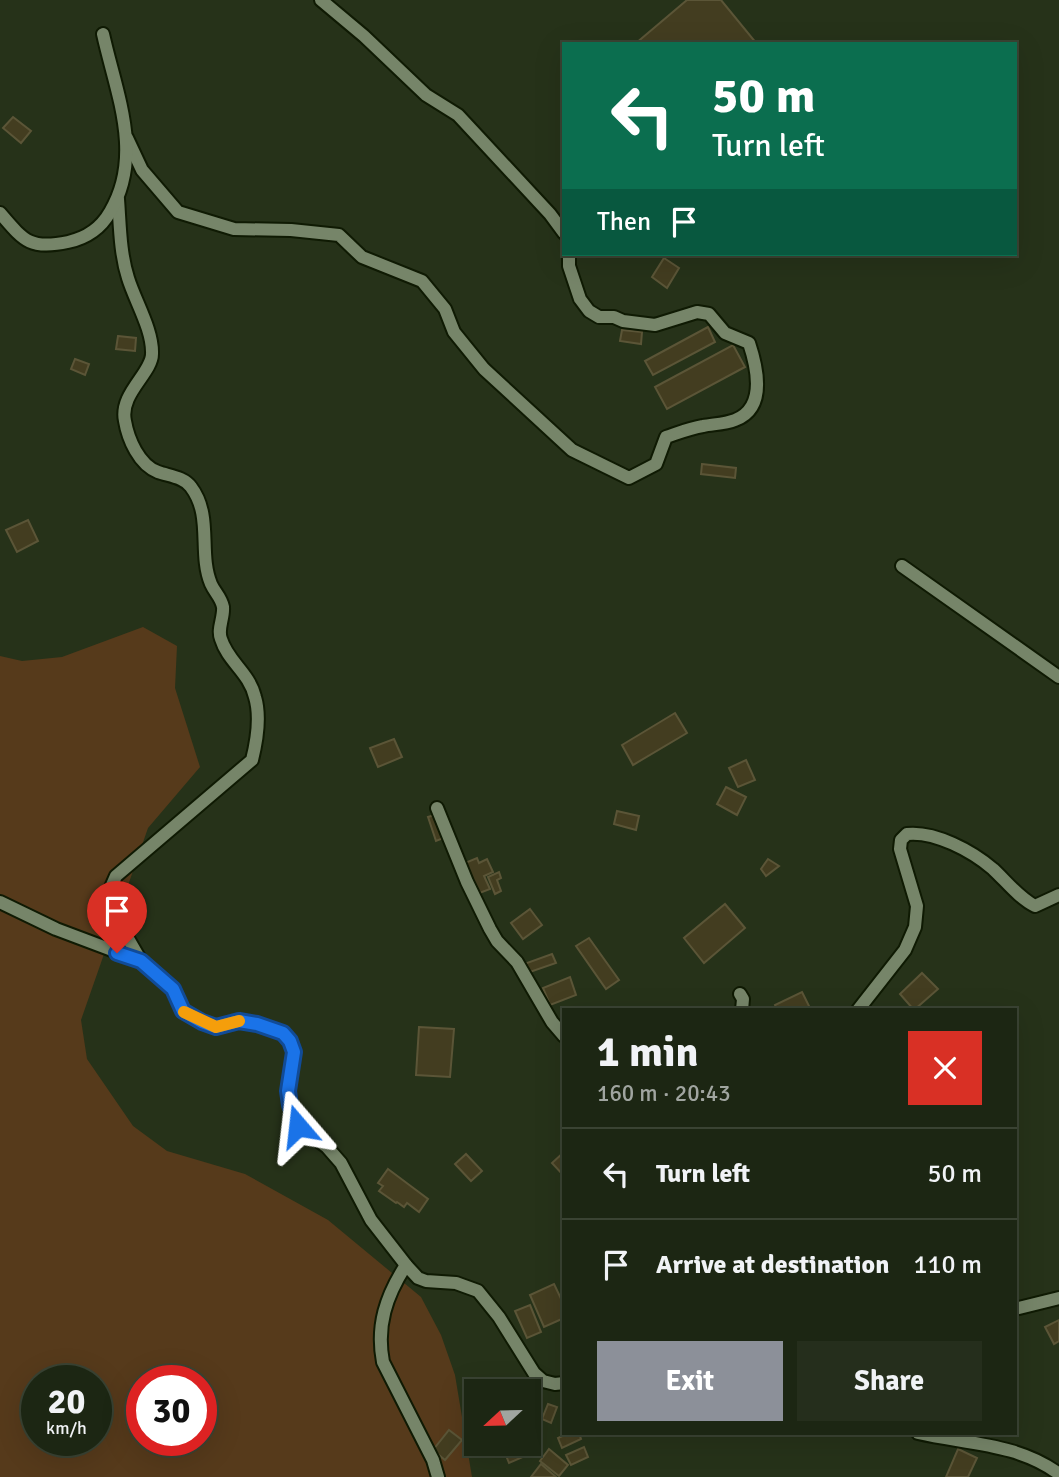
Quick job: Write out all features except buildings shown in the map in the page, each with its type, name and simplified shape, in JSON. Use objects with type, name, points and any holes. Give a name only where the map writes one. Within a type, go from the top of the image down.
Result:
[{"type":"street","points":[[321,0],[364,36],[426,95],[458,115],[562,230]]},
{"type":"street","points":[[103,34],[127,138],[142,170],[178,212],[234,229],[291,230],[339,235],[362,257],[422,281],[445,309],[454,332],[484,369],[572,450],[629,478],[656,464],[666,437],[700,426],[737,420],[745,414],[754,399],[758,383],[757,367],[749,343],[725,333],[709,314],[697,313],[655,325],[623,321],[614,317],[599,317],[589,311],[580,299],[569,266],[569,256]]},
{"type":"street","points":[[0,213],[20,236],[36,245],[54,245],[85,237],[106,218],[118,200],[125,179],[127,138]]},
{"type":"street","points":[[118,200],[128,278],[153,356],[124,408],[124,419],[129,436],[146,466],[190,484],[196,495],[204,517],[205,553],[211,585],[219,595],[223,610],[219,635],[228,655],[247,675],[256,698],[257,736],[252,760],[116,876],[109,892],[111,909],[141,961],[173,989],[183,1011],[216,1027],[239,1021],[283,1033],[294,1052],[288,1091],[298,1126],[327,1147],[341,1163],[371,1220],[406,1265],[418,1278],[426,1281],[456,1283],[478,1291],[499,1317],[534,1373],[543,1381],[562,1383]]},
{"type":"street","points":[[902,566],[1059,677]]},
{"type":"street","points":[[437,808],[467,882],[490,929],[522,969],[552,1023],[562,1034]]},
{"type":"street","points":[[860,1008],[905,950],[915,927],[917,906],[900,849],[901,840],[907,834],[917,832],[930,836],[975,855],[1035,906],[1059,895]]},
{"type":"street","points":[[0,902],[56,929],[141,961]]},
{"type":"street","points":[[740,994],[743,999],[742,1008]]},
{"type":"street","points":[[406,1265],[393,1286],[381,1321],[380,1345],[383,1362],[429,1451],[438,1477]]},
{"type":"street","points":[[1017,1308],[1059,1298]]},
{"type":"street","points":[[930,1435],[1008,1450],[1042,1462],[1059,1474]]},
{"type":"shaded area","points":[[143,627],[177,646],[175,688],[200,767],[148,828],[81,1020],[87,1059],[133,1126],[167,1151],[245,1174],[328,1220],[421,1297],[441,1335],[455,1375],[464,1429],[464,1456],[468,1456],[472,1477],[0,1477],[0,656],[22,661],[62,657]]},
{"type":"slow traffic","points":[[184,1012],[216,1027],[239,1021]]},
{"type":"route","points":[[117,953],[141,961],[173,989],[183,1011],[202,1022],[216,1027],[239,1021],[283,1033],[294,1052],[288,1091],[298,1126]]}]
